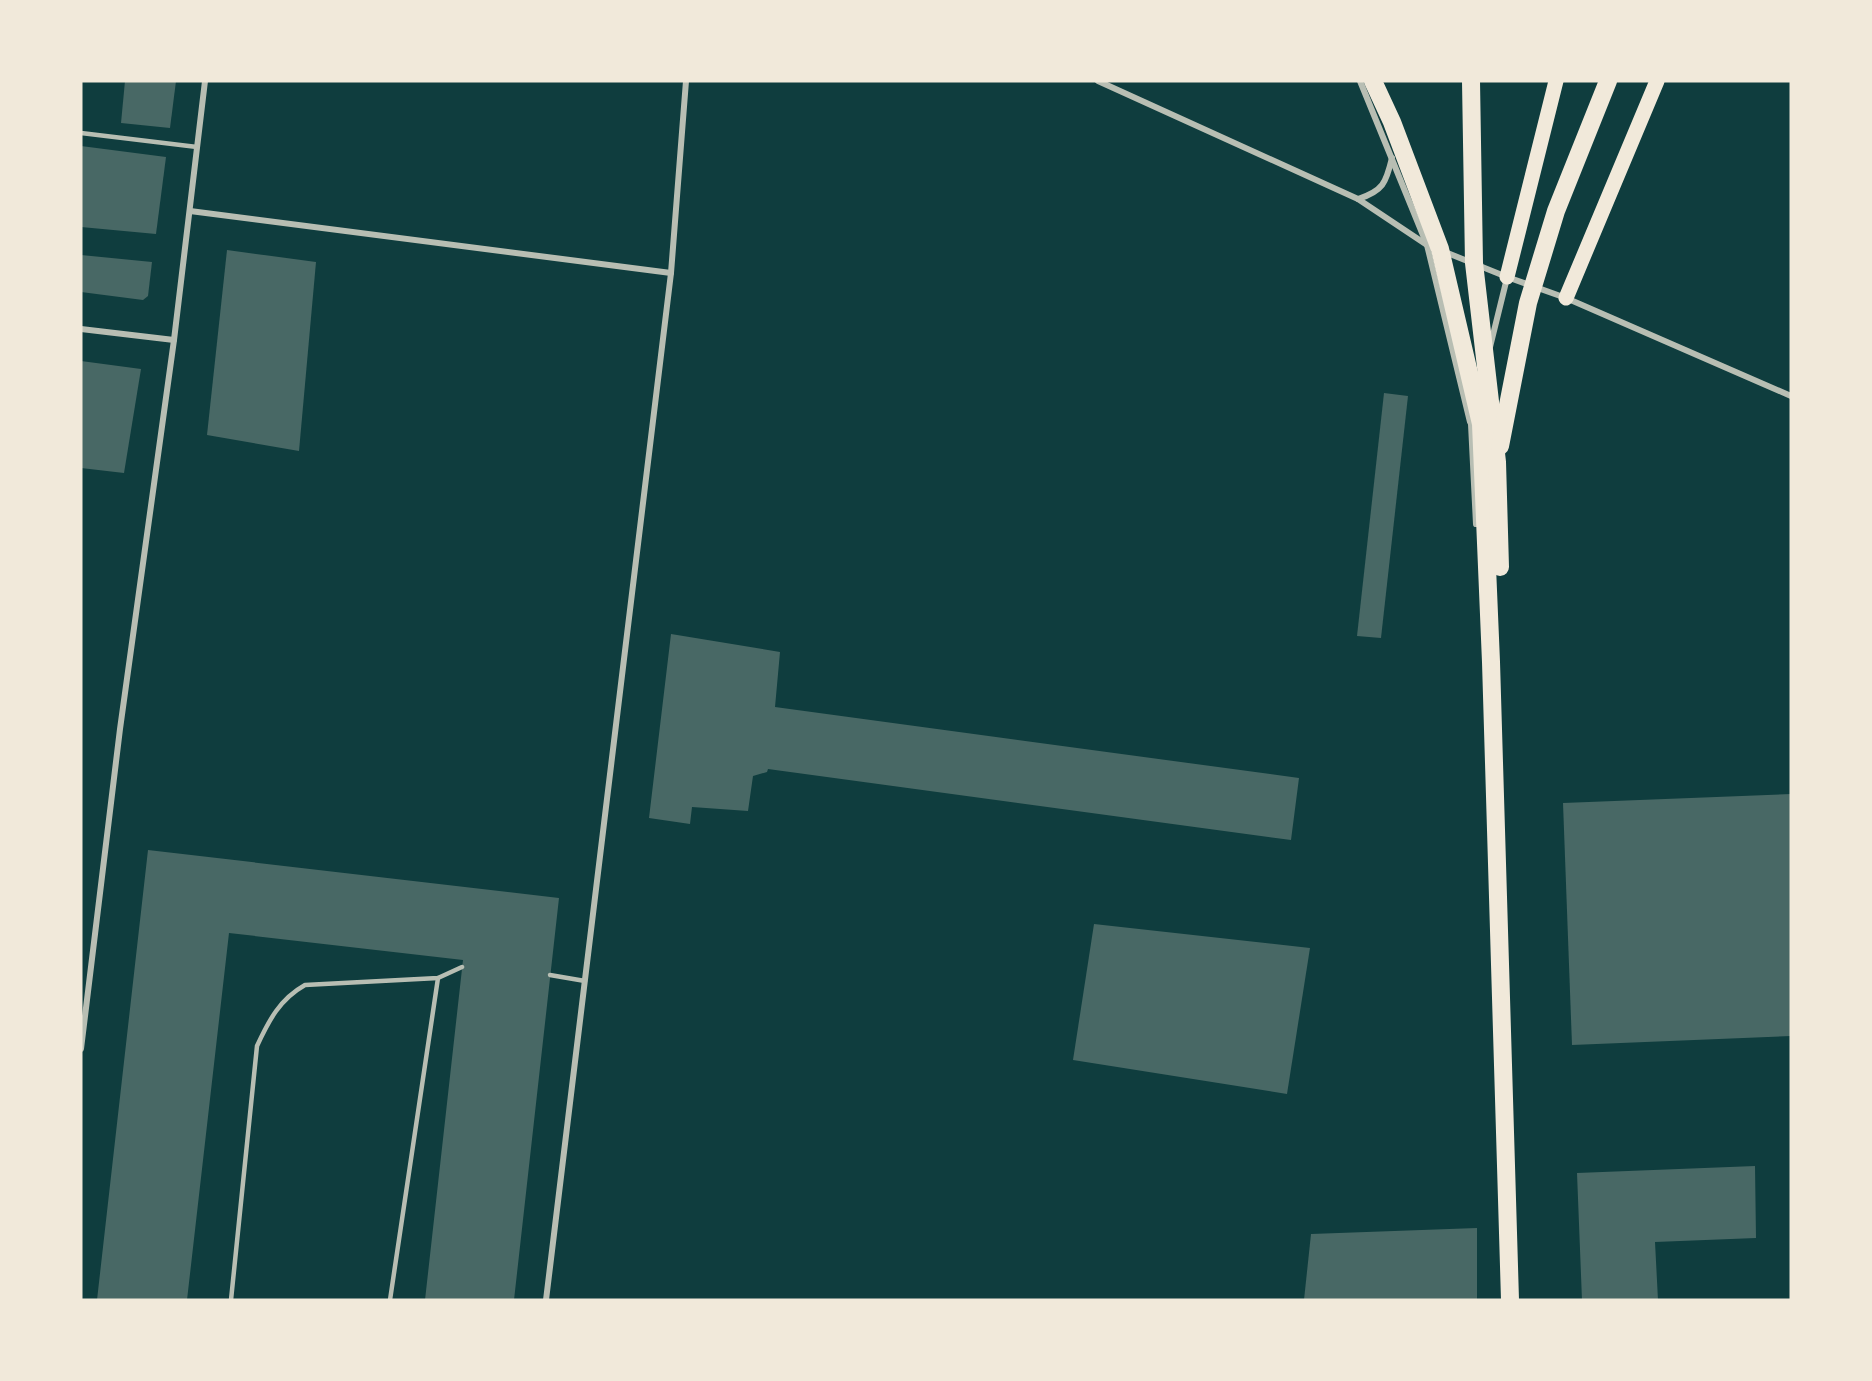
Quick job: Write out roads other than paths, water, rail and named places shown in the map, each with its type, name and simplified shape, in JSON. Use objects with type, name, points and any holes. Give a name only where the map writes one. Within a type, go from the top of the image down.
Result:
[{"type":"highway","points":[[1373,81],[1392,122],[1440,249],[1481,424],[1491,662],[1510,1300]]},
{"type":"highway","points":[[1383,81],[1392,122]]},
{"type":"highway","points":[[1471,81],[1474,263],[1497,462],[1518,1300]]},
{"type":"highway","points":[[1497,462],[1528,303],[1556,211],[1608,81]]},
{"type":"main road","points":[[1507,278],[1556,81]]},
{"type":"main road","points":[[1566,298],[1657,81]]},
{"type":"street","points":[[81,1049],[122,717],[174,340],[205,81]]},
{"type":"street","points":[[546,1300],[671,273],[686,81]]},
{"type":"street","points":[[1098,81],[1358,199],[1426,245],[1507,278],[1566,298],[1791,396]]},
{"type":"street","points":[[1360,81],[1393,158],[1426,245],[1471,424],[1477,530]]},
{"type":"street","points":[[1358,199],[1379,190],[1388,177],[1393,158]]},
{"type":"street","points":[[190,211],[671,273]]},
{"type":"street","points":[[1471,424],[1507,278]]},
{"type":"street","points":[[81,329],[174,340]]},
{"type":"street","points":[[1482,625],[1518,1300]]},
{"type":"lane","points":[[81,133],[197,147]]},
{"type":"lane","points":[[231,1300],[257,1046],[268,1022],[290,993],[305,985],[438,978],[462,967]]},
{"type":"lane","points":[[550,975],[585,981]]},
{"type":"lane","points":[[390,1300],[438,978]]}]
